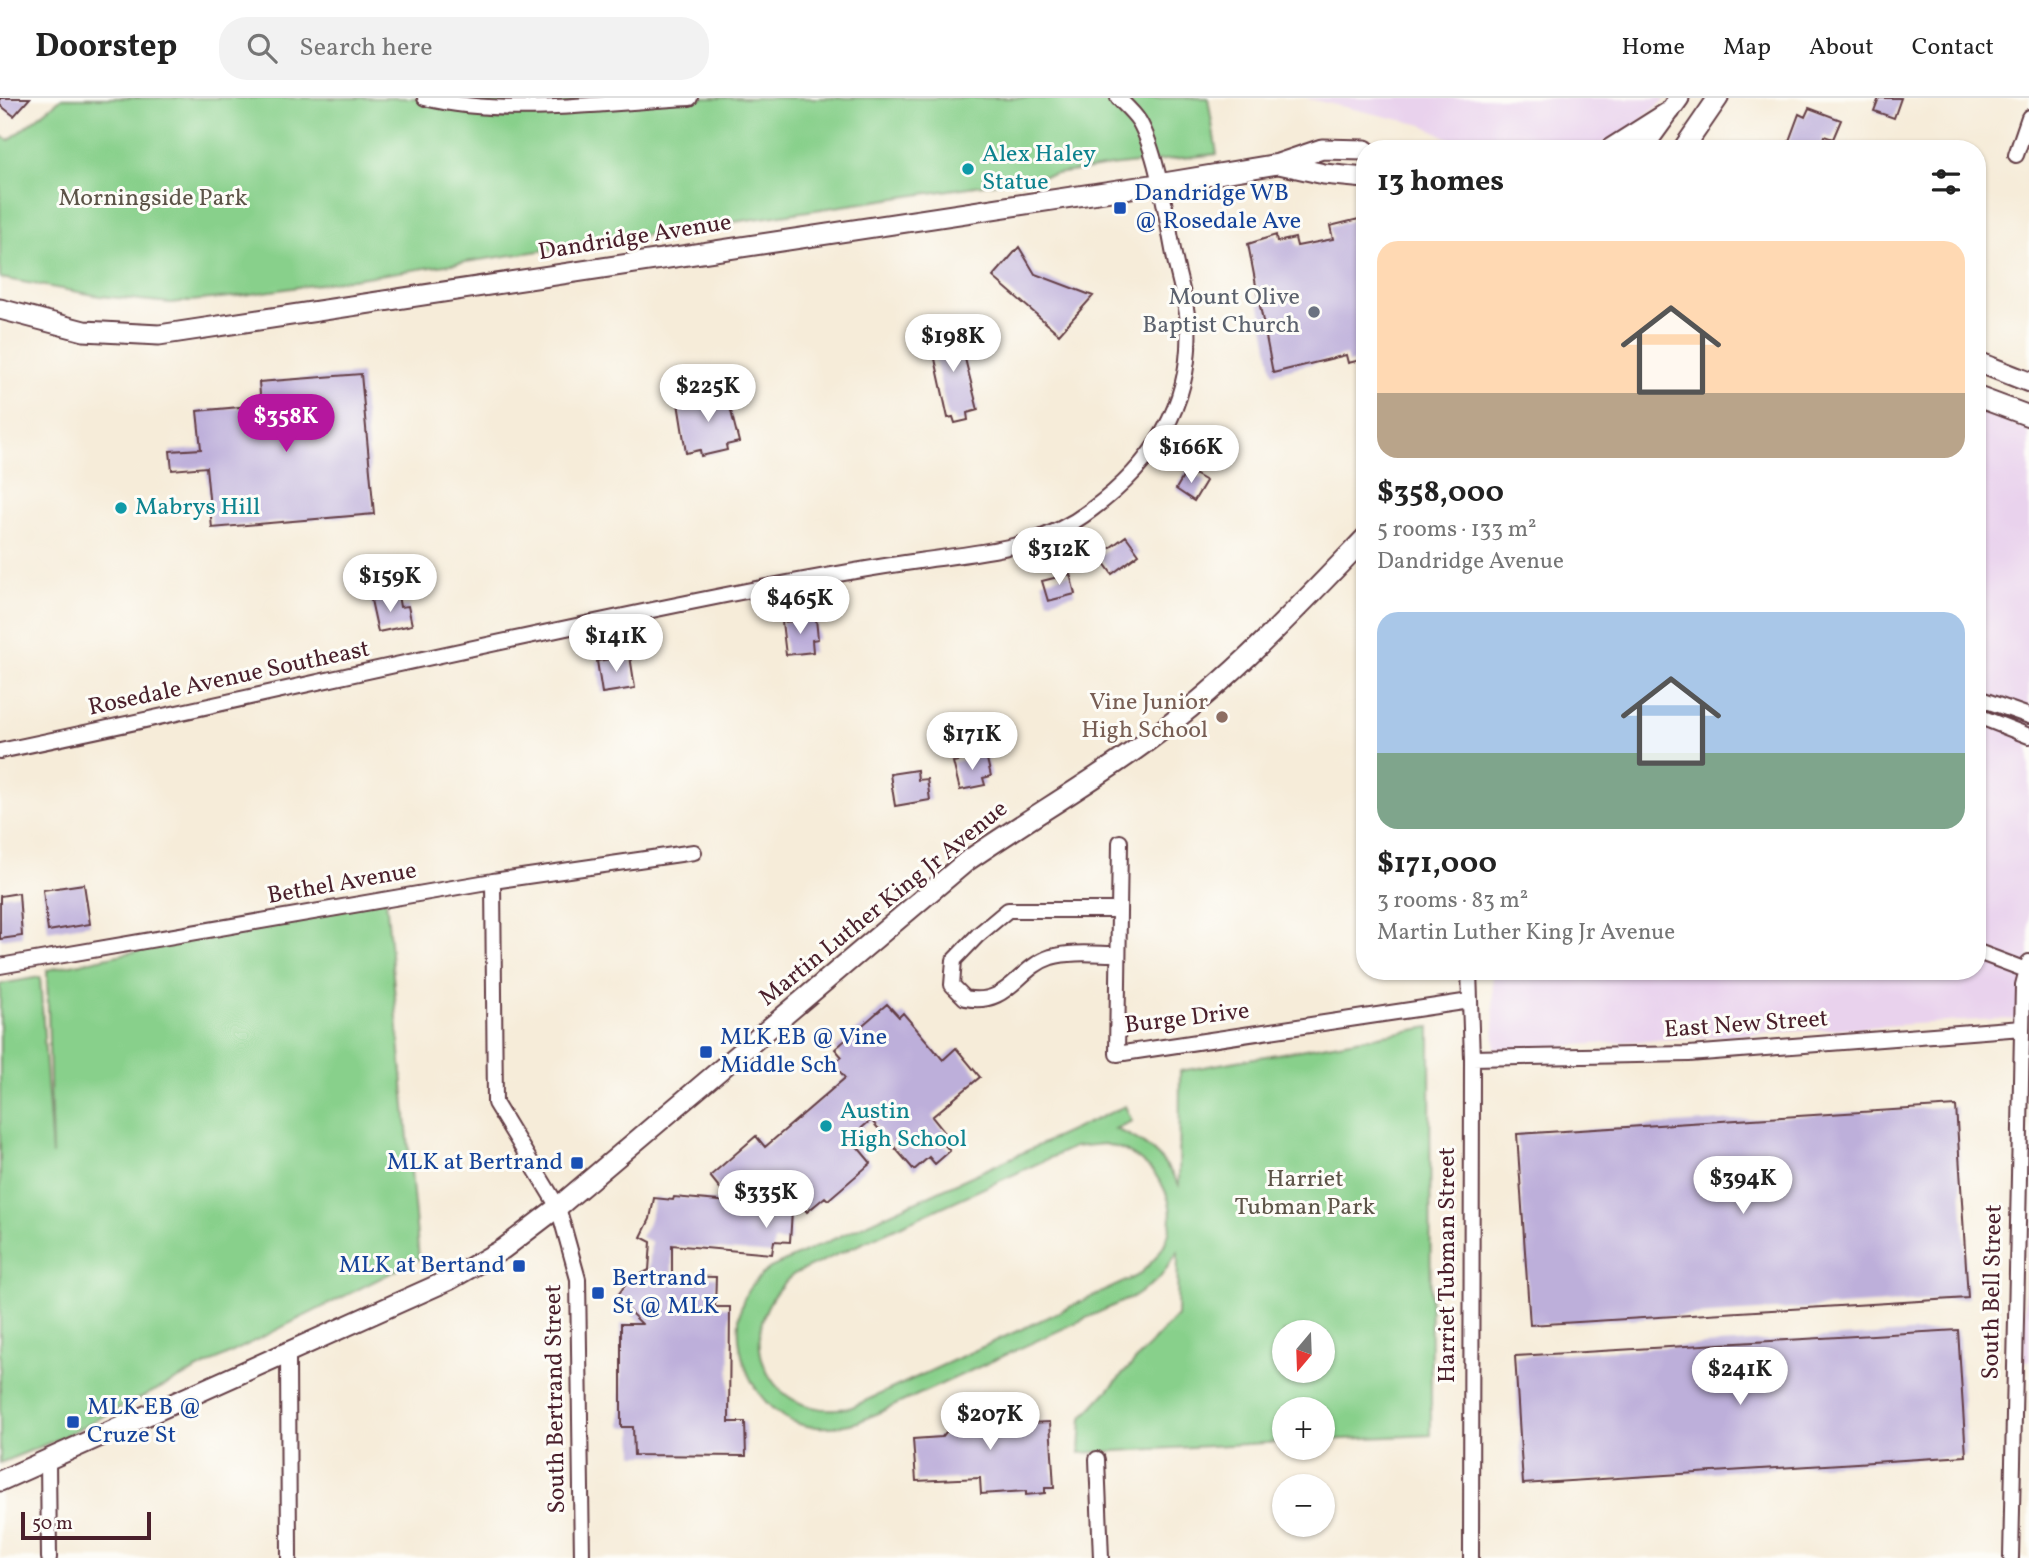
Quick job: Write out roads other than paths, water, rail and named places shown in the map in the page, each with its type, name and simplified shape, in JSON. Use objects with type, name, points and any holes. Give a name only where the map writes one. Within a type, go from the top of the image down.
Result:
[{"type":"main road","points":[[1689,140],[1718,98]]},
{"type":"main road","points":[[1623,140],[1674,105]]},
{"type":"main road","points":[[1649,140],[1674,105]]},
{"type":"main road","name":"Dandridge Avenue","points":[[0,309],[85,331],[159,335],[1158,184],[1278,164],[1322,149],[1356,150]]},
{"type":"main road","name":"Dandridge Avenue","points":[[1278,164],[1324,174],[1356,177]]},
{"type":"main road","points":[[1986,365],[2029,382]]},
{"type":"main road","points":[[1986,400],[2029,416]]},
{"type":"main road","name":"Martin Luther King Jr Avenue","points":[[0,1480],[288,1354],[449,1280],[503,1249],[558,1207],[967,861],[1136,749],[1194,704],[1281,626],[1356,547]]},
{"type":"street","points":[[425,98],[457,106],[501,108],[690,98]]},
{"type":"street","name":"Rosedale Avenue Southeast","points":[[0,751],[748,590],[922,560],[984,554],[1018,547],[1056,532],[1091,511],[1147,459],[1175,413],[1188,363],[1188,318],[1158,184],[1138,119],[1118,98]]},
{"type":"street","points":[[2016,155],[2029,117]]},
{"type":"street","points":[[1986,701],[2029,716]]},
{"type":"street","points":[[1986,719],[2029,736]]},
{"type":"street","name":"Burge Drive","points":[[1120,842],[1117,1054],[1470,1001]]},
{"type":"street","name":"Bethel Avenue","points":[[0,966],[493,881],[694,852]]},
{"type":"street","name":"South Bertrand Street","points":[[493,881],[495,1103],[558,1207],[578,1279],[582,1558]]},
{"type":"street","points":[[1118,954],[1064,954],[1048,958],[992,999],[965,998],[952,985],[954,960],[1008,910],[1119,910]]},
{"type":"street","points":[[1986,954],[2027,966]]},
{"type":"street","name":"South Bell Street","points":[[2011,1558],[2022,1028],[2027,966]]},
{"type":"street","name":"Harriet Tubman Street","points":[[1469,980],[1472,1058],[1471,1558]]},
{"type":"street","name":"East New Street","points":[[1472,1058],[1689,1054],[2022,1028]]},
{"type":"street","points":[[288,1354],[289,1558]]},
{"type":"street","points":[[1097,1459],[1101,1558]]},
{"type":"street","points":[[48,1461],[49,1558]]},
{"type":"place","name":"Alex Haley Statue","points":[[968,169]]},
{"type":"place","name":"Dandridge WB @ Rosedale Ave","points":[[1120,208]]},
{"type":"place","name":"Mount Olive Baptist Church","points":[[1314,312]]},
{"type":"place","name":"Mabrys Hill","points":[[121,508]]},
{"type":"place","name":"Vine Junior High School","points":[[1222,717]]},
{"type":"place","name":"MLK EB @ Vine Middle Sch","points":[[706,1052]]},
{"type":"place","name":"Austin High School","points":[[826,1126]]},
{"type":"place","name":"MLK at Bertrand","points":[[577,1163]]},
{"type":"place","name":"MLK at Bertand","points":[[519,1266]]},
{"type":"place","name":"Bertrand St @ MLK","points":[[598,1293]]},
{"type":"place","name":"MLK EB @ Cruze St","points":[[73,1422]]},
{"type":"park label","name":"Morningside Park","points":[[153,199]]},
{"type":"park label","name":"Harriet Tubman Park","points":[[1305,1194]]}]
